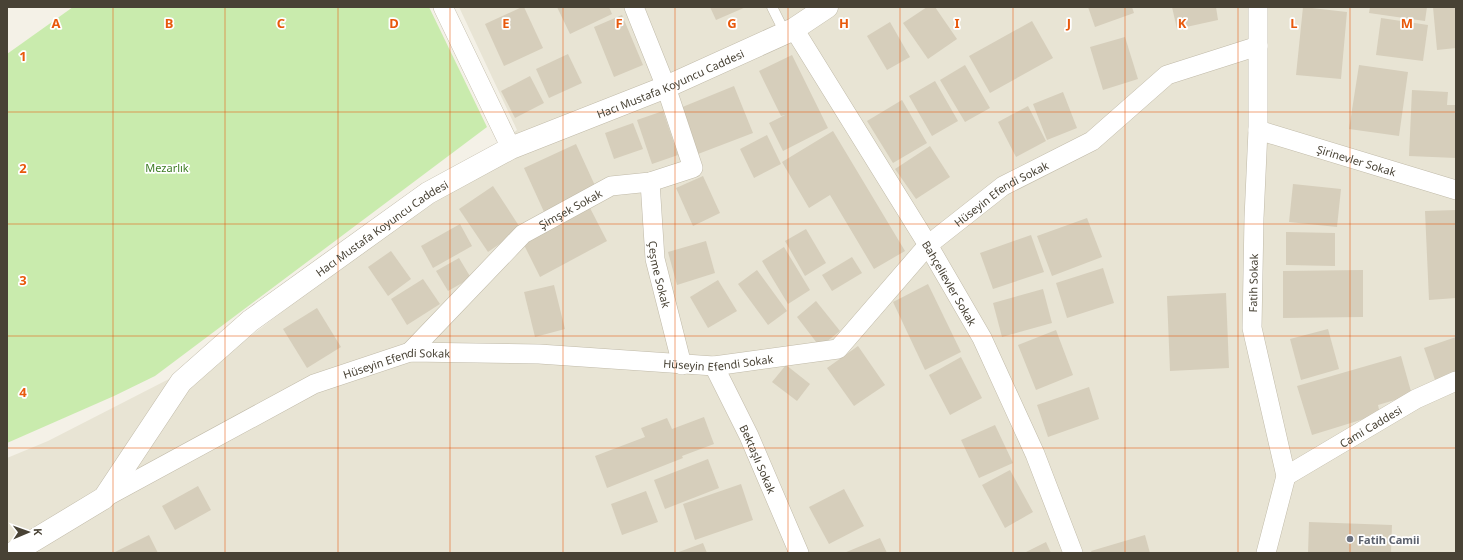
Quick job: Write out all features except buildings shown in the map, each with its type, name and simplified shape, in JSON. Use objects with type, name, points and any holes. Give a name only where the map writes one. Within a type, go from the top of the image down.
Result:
[{"type":"street","points":[[443,7],[511,148]]},
{"type":"street","points":[[634,7],[666,87]]},
{"type":"street","name":"Hacı Mustafa Koyuncu Caddesi","points":[[13,553],[104,498],[181,382],[250,321],[428,193],[511,148],[666,87],[789,31],[828,7]]},
{"type":"street","name":"Fatih Sokak","points":[[1258,7],[1258,130],[1254,218],[1252,328],[1286,476],[1266,553]]},
{"type":"street","name":"Bahçelievler Sokak","points":[[789,31],[928,245],[982,338],[1035,454],[1073,553]]},
{"type":"street","name":"Hüseyin Efendi Sokak","points":[[104,498],[314,384],[410,352],[539,354],[714,366],[838,349],[928,245],[1002,186],[1092,141],[1167,75],[1258,46]]},
{"type":"street","name":"Şimşek Sokak","points":[[410,352],[523,234],[611,186],[650,182],[693,168],[666,87]]},
{"type":"street","name":"Şirinevler Sokak","points":[[1258,130],[1456,190]]},
{"type":"street","name":"Çeşme Sokak","points":[[650,182],[655,259],[682,365]]},
{"type":"street","name":"Bektaşlı Sokak","points":[[714,366],[749,436],[799,553]]},
{"type":"street","name":"Cami Caddesi","points":[[1286,476],[1416,399],[1456,381]]},
{"type":"lane","points":[[772,7],[789,31]]},
{"type":"shaded area","points":[[459,7],[1456,7],[1456,553],[7,553],[7,458],[48,441],[247,339],[517,130]]},
{"type":"green space","name":"Mezarlık","points":[[73,7],[429,7],[487,127],[155,376],[114,396],[7,443],[7,54]]},
{"type":"place","name":"Fatih Camii","points":[[1350,539]]}]
